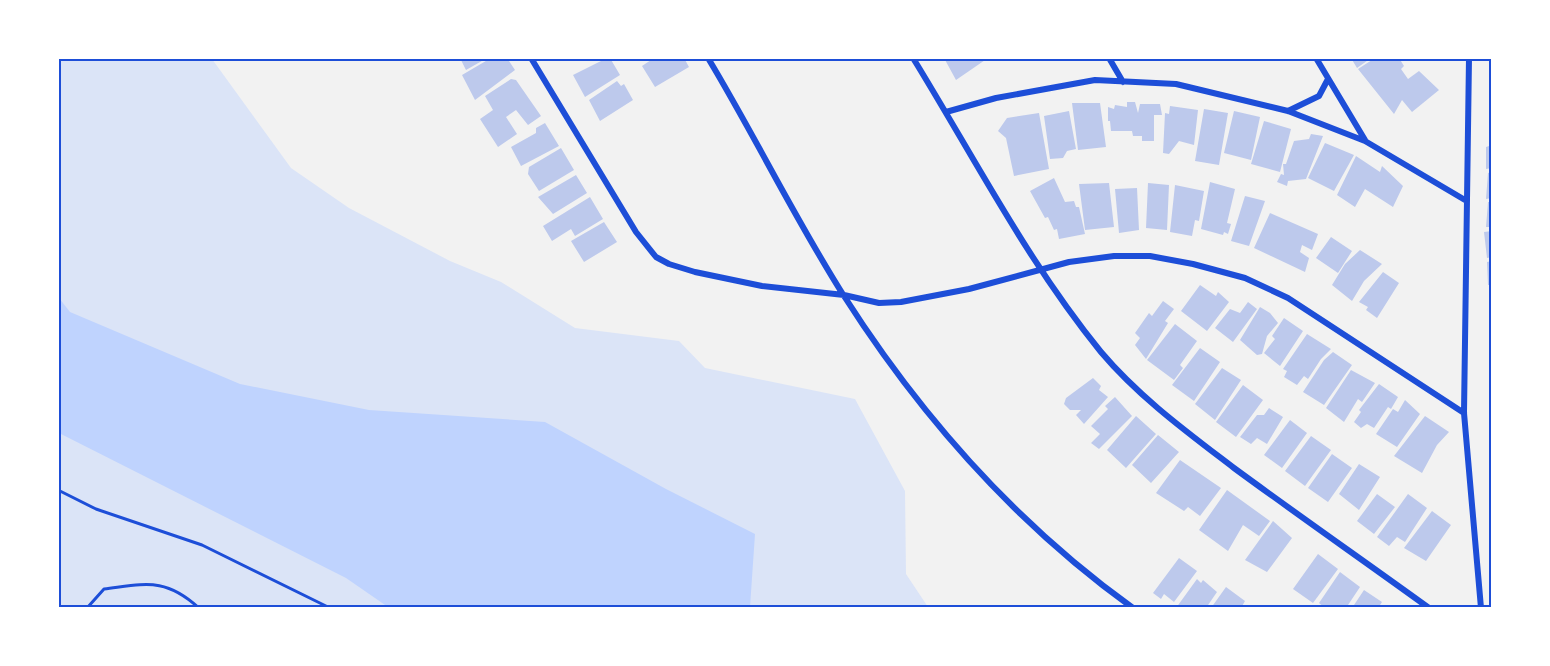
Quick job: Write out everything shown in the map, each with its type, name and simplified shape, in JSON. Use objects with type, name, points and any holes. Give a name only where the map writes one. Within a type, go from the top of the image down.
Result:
[{"type":"street","points":[[531,58],[636,232],[656,257],[669,264],[762,286],[844,295],[879,303],[901,302],[1080,261],[1114,256],[1150,256],[1193,264],[1245,278],[1288,298],[1464,413]]},
{"type":"street","points":[[708,58],[844,295],[892,365],[957,450],[1012,508],[1058,551],[1133,608]]},
{"type":"street","points":[[913,58],[1042,271],[1102,352],[1173,422],[1429,608]]},
{"type":"street","points":[[1109,58],[1123,82]]},
{"type":"street","points":[[1316,58],[1365,141]]},
{"type":"street","points":[[1469,58],[1465,200],[1464,413],[1481,608]]},
{"type":"street","points":[[1288,111],[1319,96],[1328,79]]},
{"type":"street","points":[[946,112],[1051,86],[1095,80],[1176,84],[1288,111],[1365,141],[1465,200]]},
{"type":"lane","points":[[87,608],[104,589],[148,583],[181,591],[199,608]]},
{"type":"path","points":[[58,490],[96,509],[202,545],[330,608]]},
{"type":"shaded area","points":[[58,59],[212,59],[291,168],[349,208],[450,261],[501,282],[575,328],[679,341],[705,368],[855,399],[905,491],[906,574],[928,607],[59,607]]},
{"type":"water","points":[[59,298],[70,312],[240,384],[369,410],[545,422],[666,489],[755,534],[750,607],[388,607],[346,578],[59,433]]},
{"type":"building","points":[[460,58],[487,58],[466,70]]},
{"type":"building","points":[[491,58],[507,58],[515,70],[475,100],[462,75]]},
{"type":"building","points":[[610,58],[620,75],[585,97],[573,75]]},
{"type":"building","points":[[654,58],[684,58],[689,67],[655,87],[642,66]]},
{"type":"building","points":[[944,58],[988,58],[956,80]]},
{"type":"building","points":[[1351,58],[1371,58],[1357,68]]},
{"type":"building","points":[[1375,58],[1399,58],[1404,66],[1401,69],[1408,79],[1419,71],[1439,90],[1412,112],[1402,100],[1394,114],[1358,69]]},
{"type":"building","points":[[511,79],[516,80],[541,116],[528,125],[516,110],[506,117],[517,134],[498,147],[480,119],[493,110],[485,96]]},
{"type":"building","points":[[617,81],[621,86],[624,84],[633,100],[600,121],[589,100]]},
{"type":"building","points":[[1127,102],[1135,102],[1138,113],[1140,104],[1160,104],[1162,115],[1154,115],[1154,141],[1142,141],[1142,136],[1133,136],[1132,131],[1111,131],[1108,107],[1114,109],[1115,105],[1127,107]]},
{"type":"building","points":[[1072,103],[1100,103],[1106,147],[1078,150]]},
{"type":"building","points":[[1170,106],[1198,110],[1194,145],[1179,141],[1169,154],[1163,153],[1165,113],[1169,114]]},
{"type":"building","points":[[1204,109],[1228,113],[1219,165],[1195,161]]},
{"type":"building","points":[[1069,111],[1076,149],[1067,151],[1063,158],[1050,159],[1044,116]]},
{"type":"building","points":[[1234,111],[1260,117],[1251,160],[1224,153]]},
{"type":"building","points":[[1039,113],[1049,169],[1014,176],[1006,138],[998,131],[1007,118]]},
{"type":"building","points":[[1264,121],[1291,129],[1280,172],[1251,164]]},
{"type":"building","points":[[545,123],[559,146],[521,166],[511,147],[536,133],[536,128]]},
{"type":"building","points":[[1311,134],[1323,136],[1306,179],[1288,181],[1287,186],[1277,182],[1281,174],[1284,175],[1283,164],[1286,164],[1294,141],[1309,139]]},
{"type":"building","points":[[1325,143],[1354,155],[1334,191],[1308,178]]},
{"type":"building","points":[[1492,145],[1492,168],[1486,169],[1486,147]]},
{"type":"building","points":[[561,148],[574,170],[539,191],[528,174],[529,167]]},
{"type":"building","points":[[1356,156],[1380,172],[1382,166],[1403,186],[1393,207],[1365,189],[1355,207],[1337,195]]},
{"type":"building","points":[[1492,172],[1492,198],[1486,199],[1488,173]]},
{"type":"building","points":[[576,175],[587,193],[553,214],[538,197]]},
{"type":"building","points":[[1054,178],[1065,202],[1074,201],[1076,207],[1079,207],[1085,234],[1059,239],[1057,229],[1054,230],[1048,217],[1045,218],[1030,191]]},
{"type":"building","points":[[1210,182],[1235,189],[1227,223],[1231,224],[1228,234],[1224,232],[1223,235],[1201,229]]},
{"type":"building","points":[[1109,183],[1114,227],[1085,230],[1079,184]]},
{"type":"building","points":[[1148,183],[1169,185],[1167,230],[1146,228]]},
{"type":"building","points":[[1175,185],[1204,191],[1199,221],[1195,220],[1192,236],[1170,232]]},
{"type":"building","points":[[1137,188],[1139,230],[1119,233],[1115,189]]},
{"type":"building","points":[[1245,196],[1265,201],[1249,246],[1231,241]]},
{"type":"building","points":[[590,197],[603,219],[575,236],[571,229],[552,241],[543,226]]},
{"type":"building","points":[[1488,202],[1492,202],[1492,227],[1486,227]]},
{"type":"building","points":[[1270,213],[1318,234],[1312,250],[1302,245],[1300,252],[1309,258],[1305,272],[1254,248]]},
{"type":"building","points":[[604,222],[617,242],[584,262],[571,241]]},
{"type":"building","points":[[1492,231],[1492,257],[1487,258],[1484,232]]},
{"type":"building","points":[[1331,237],[1352,251],[1338,273],[1316,258]]},
{"type":"building","points":[[1360,250],[1382,264],[1364,281],[1352,301],[1332,285],[1345,264]]},
{"type":"building","points":[[1492,261],[1492,285],[1488,285],[1487,262]]},
{"type":"building","points":[[1383,272],[1399,283],[1377,318],[1366,310],[1368,307],[1359,302]]},
{"type":"building","points":[[1200,285],[1216,296],[1218,292],[1229,302],[1207,331],[1181,311]]},
{"type":"building","points":[[1163,301],[1174,309],[1165,321],[1168,323],[1146,359],[1135,345],[1140,338],[1135,333],[1149,313],[1152,316]]},
{"type":"building","points":[[1248,302],[1257,309],[1233,342],[1215,328],[1230,309],[1240,313]]},
{"type":"building","points":[[1260,307],[1270,313],[1278,323],[1267,336],[1262,354],[1257,355],[1240,340]]},
{"type":"building","points":[[1284,318],[1303,331],[1280,366],[1264,353],[1275,339],[1272,336]]},
{"type":"building","points":[[1175,324],[1197,341],[1180,365],[1183,368],[1174,380],[1147,360]]},
{"type":"building","points":[[1307,334],[1331,349],[1321,359],[1308,379],[1304,376],[1297,385],[1284,377],[1287,371],[1283,369]]},
{"type":"building","points":[[1200,348],[1220,362],[1194,401],[1172,385]]},
{"type":"building","points":[[1333,352],[1352,365],[1324,405],[1303,392],[1324,360]]},
{"type":"building","points":[[1222,368],[1241,380],[1215,420],[1195,404]]},
{"type":"building","points":[[1351,370],[1375,383],[1362,402],[1358,399],[1344,422],[1326,408]]},
{"type":"building","points":[[1093,378],[1101,386],[1099,390],[1108,397],[1084,424],[1076,415],[1081,410],[1070,410],[1064,404],[1066,398]]},
{"type":"building","points":[[1379,384],[1398,397],[1391,409],[1388,407],[1374,428],[1367,424],[1361,428],[1354,422],[1361,412],[1359,410]]},
{"type":"building","points":[[1243,385],[1263,400],[1236,437],[1216,422]]},
{"type":"building","points":[[1115,397],[1132,416],[1099,449],[1091,443],[1100,434],[1091,426],[1108,409],[1105,406]]},
{"type":"building","points":[[1405,400],[1420,414],[1397,447],[1376,434],[1393,409],[1398,412]]},
{"type":"building","points":[[1269,408],[1283,417],[1267,444],[1257,438],[1251,444],[1240,437],[1257,415],[1264,415]]},
{"type":"building","points":[[1136,416],[1156,434],[1126,468],[1107,450]]},
{"type":"building","points":[[1425,416],[1449,432],[1437,445],[1422,473],[1394,456]]},
{"type":"building","points":[[1290,420],[1307,433],[1282,468],[1264,455]]},
{"type":"building","points":[[1158,435],[1179,452],[1151,483],[1132,465]]},
{"type":"building","points":[[1311,436],[1331,450],[1305,486],[1285,471]]},
{"type":"building","points":[[1332,454],[1352,468],[1328,502],[1308,488]]},
{"type":"building","points":[[1180,460],[1221,488],[1200,516],[1188,507],[1184,511],[1156,493]]},
{"type":"building","points":[[1359,464],[1380,477],[1359,510],[1339,494]]},
{"type":"building","points":[[1227,490],[1270,521],[1259,536],[1243,525],[1228,551],[1199,530]]},
{"type":"building","points":[[1377,494],[1395,507],[1374,534],[1357,521]]},
{"type":"building","points":[[1408,494],[1427,508],[1405,542],[1397,537],[1389,546],[1377,537]]},
{"type":"building","points":[[1432,511],[1451,525],[1426,561],[1404,548]]},
{"type":"building","points":[[1273,521],[1292,538],[1267,572],[1245,560]]},
{"type":"building","points":[[1318,554],[1338,569],[1313,603],[1293,589]]},
{"type":"building","points":[[1179,558],[1197,571],[1174,602],[1164,594],[1161,599],[1153,593]]},
{"type":"building","points":[[1340,572],[1360,587],[1346,608],[1325,608],[1319,603]]},
{"type":"building","points":[[1197,579],[1201,583],[1203,580],[1217,592],[1206,608],[1176,608]]},
{"type":"building","points":[[1226,587],[1245,601],[1241,608],[1211,608]]},
{"type":"building","points":[[1364,590],[1382,602],[1378,608],[1352,608]]}]
